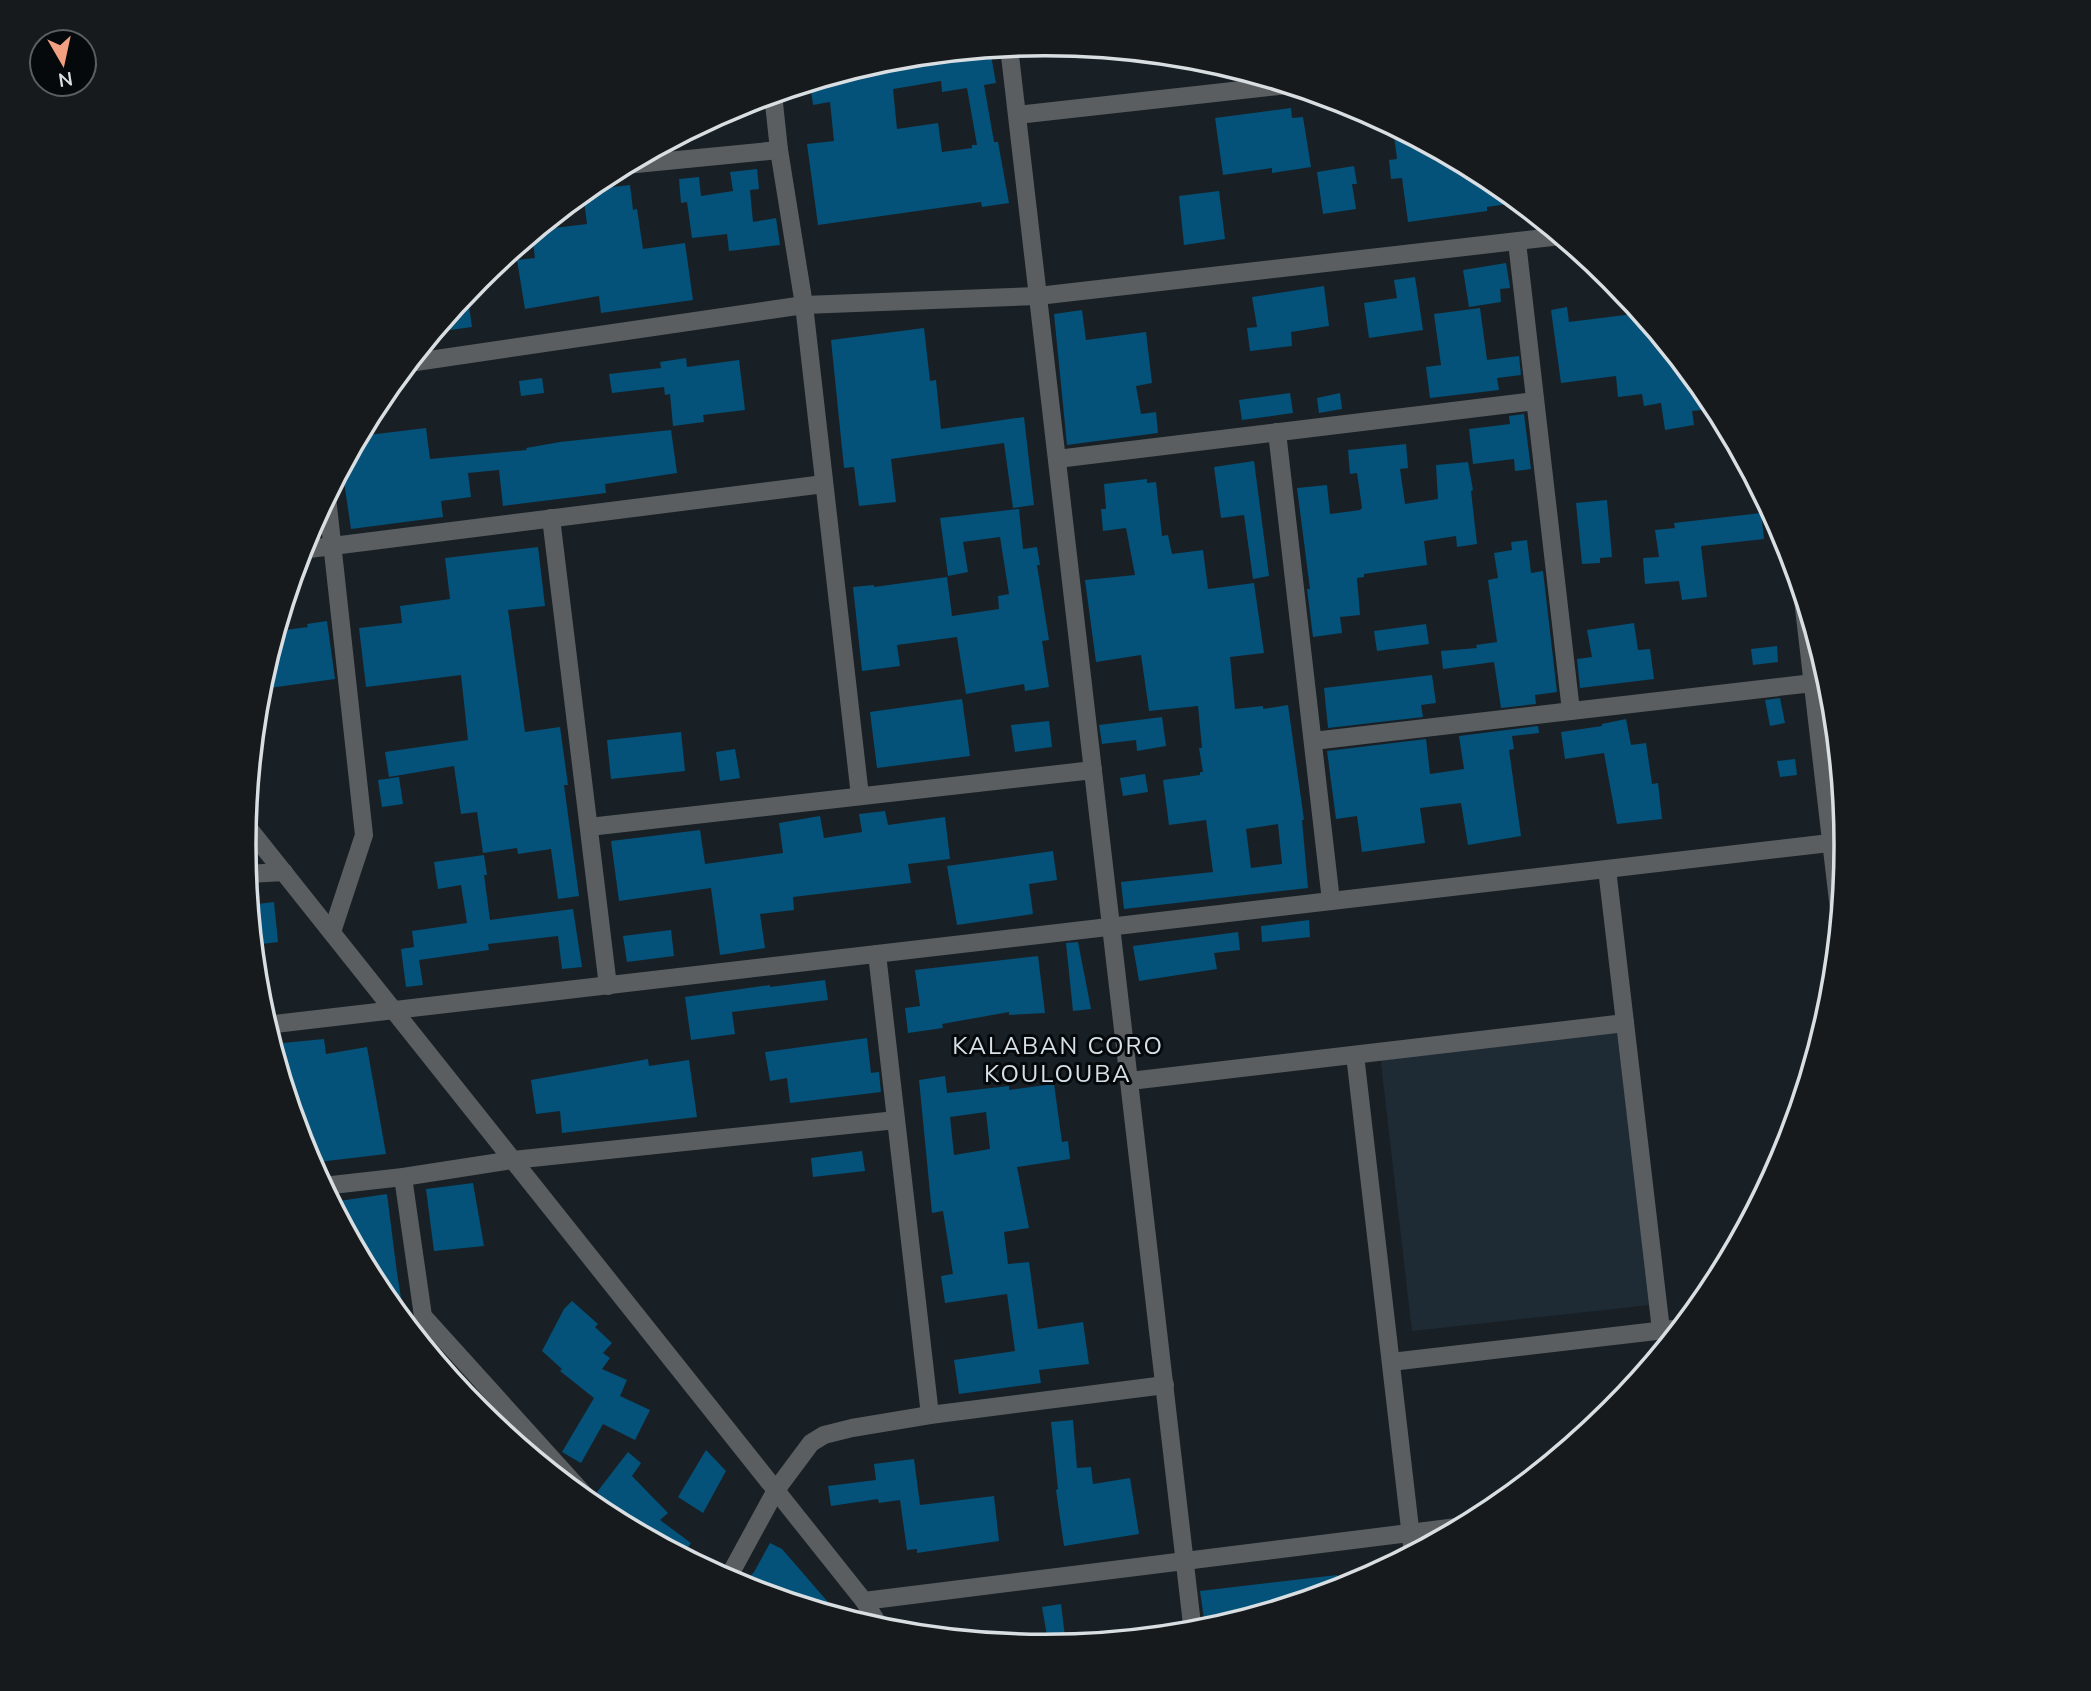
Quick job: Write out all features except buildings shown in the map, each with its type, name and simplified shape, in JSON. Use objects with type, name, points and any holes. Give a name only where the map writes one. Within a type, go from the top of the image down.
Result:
[{"type":"street","points":[[1010,57],[1193,1621]]},
{"type":"street","points":[[1017,116],[1261,86]]},
{"type":"street","points":[[774,105],[804,305],[860,796]]},
{"type":"street","points":[[650,163],[779,150]]},
{"type":"street","points":[[422,361],[804,305],[1038,296],[1549,238]]},
{"type":"street","points":[[1517,242],[1571,711]]},
{"type":"street","points":[[1057,459],[1535,401]]},
{"type":"street","points":[[1277,432],[1331,901]]},
{"type":"street","points":[[314,548],[824,484]]},
{"type":"street","points":[[329,514],[364,835],[331,932]]},
{"type":"street","points":[[551,518],[608,986]]},
{"type":"street","points":[[1808,641],[1834,809]]},
{"type":"street","points":[[1313,741],[1813,683]]},
{"type":"street","points":[[589,827],[1093,770]]},
{"type":"street","points":[[256,838],[864,1601],[873,1616]]},
{"type":"street","points":[[277,1024],[1835,842]]},
{"type":"street","points":[[1607,869],[1661,1331]]},
{"type":"street","points":[[257,873],[284,872]]},
{"type":"street","points":[[877,954],[930,1415]]},
{"type":"street","points":[[1129,1081],[1625,1023]]},
{"type":"street","points":[[1355,1055],[1412,1545]]},
{"type":"street","points":[[333,1185],[513,1160],[896,1120]]},
{"type":"street","points":[[403,1177],[423,1316],[561,1469]]},
{"type":"street","points":[[1391,1362],[1669,1330]]},
{"type":"street","points":[[732,1570],[776,1490],[811,1443],[824,1436],[852,1428],[930,1415],[1164,1385]]},
{"type":"street","points":[[864,1601],[1439,1529]]},
{"type":"shaded area","points":[[1619,1031],[1650,1305],[1412,1331],[1380,1054]]},
{"type":"district","name":"KALABAN CORO KOULOUBA","points":[[1058,1060]]}]
